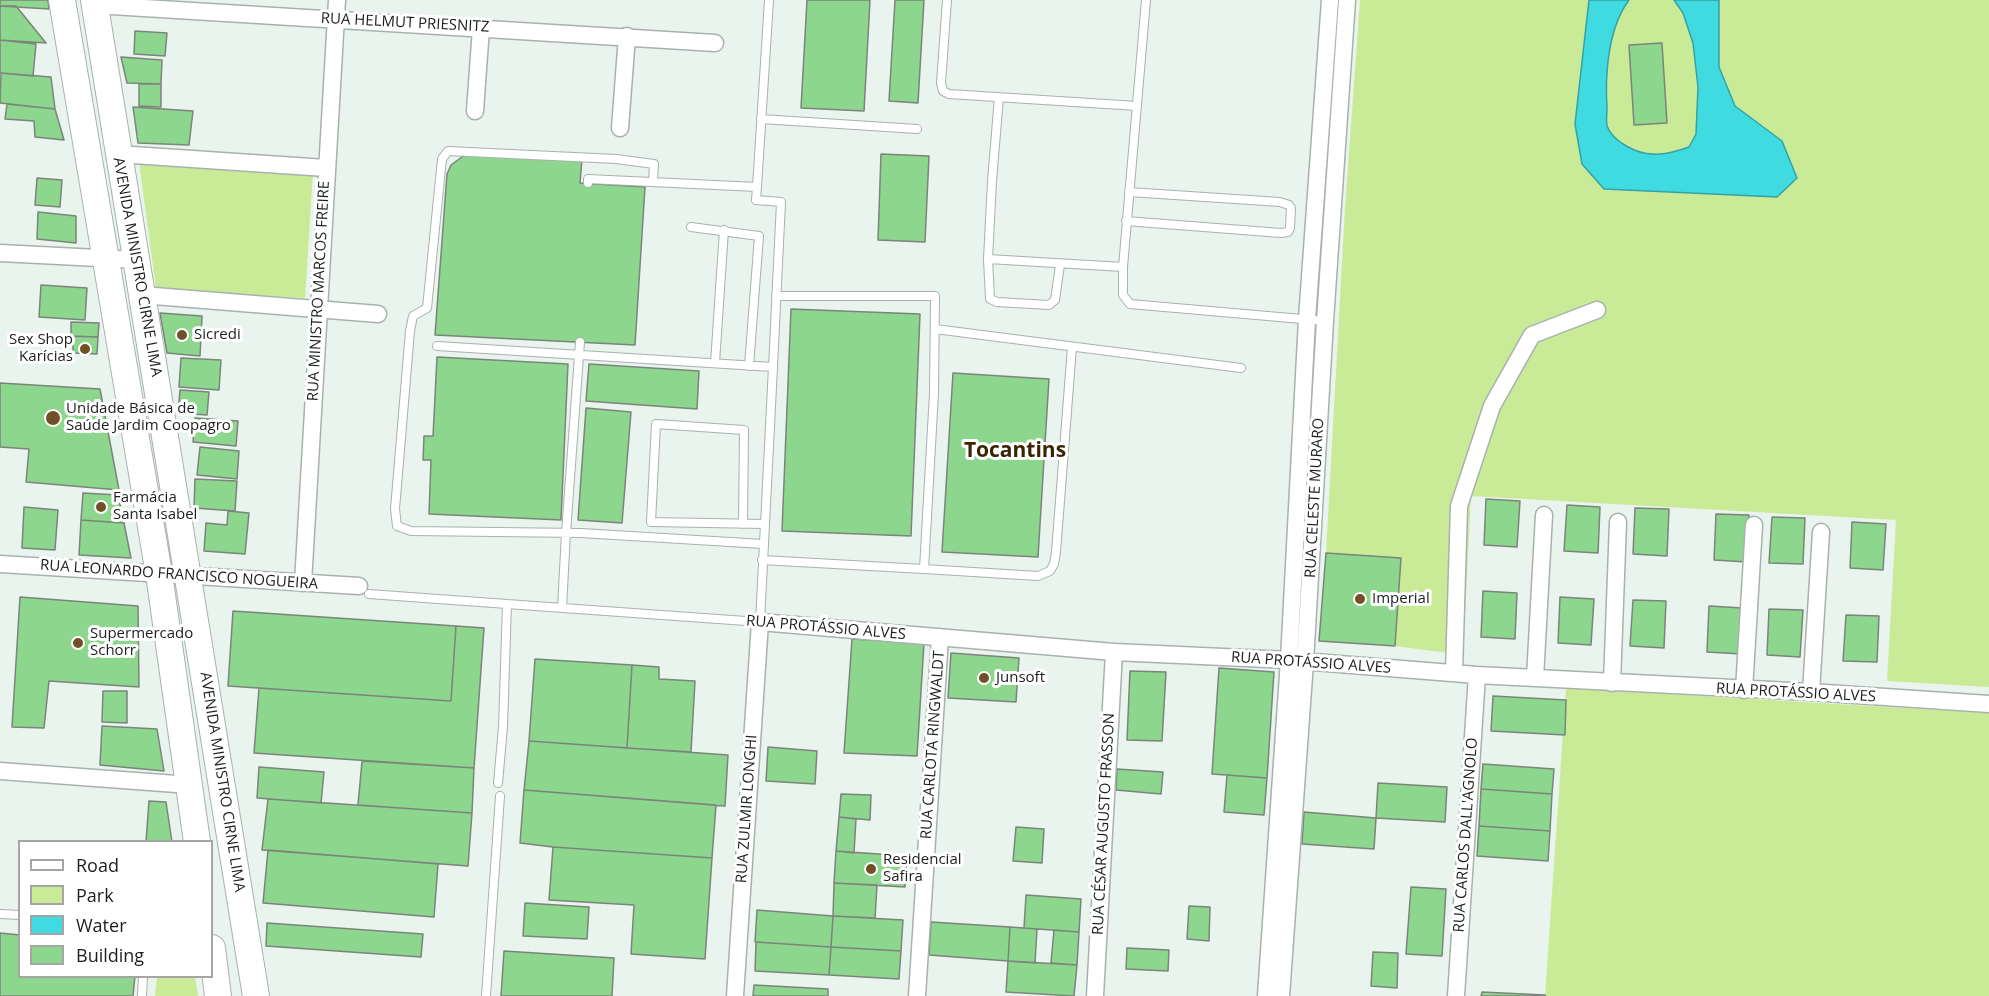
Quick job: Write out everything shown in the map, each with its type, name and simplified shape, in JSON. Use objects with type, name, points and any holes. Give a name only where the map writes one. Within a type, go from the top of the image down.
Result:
[{"type":"main road","name":"AVENIDA MINISTRO CIRNE LIMA","points":[[62,0],[159,574],[197,840]]},
{"type":"main road","name":"AVENIDA MINISTRO CIRNE LIMA","points":[[95,2],[256,996]]},
{"type":"main road","points":[[213,956],[218,996]]},
{"type":"street","name":"RUA MINISTRO MARCOS FREIRE","points":[[303,583],[337,0]]},
{"type":"street","name":"RUA CELESTE MURARO","points":[[1297,661],[1307,319],[1330,0]]},
{"type":"street","name":"RUA CELESTE MURARO","points":[[1266,996],[1279,912],[1325,321],[1347,0]]},
{"type":"street","name":"RUA HELMUT PRIESNITZ","points":[[95,2],[716,43]]},
{"type":"street","points":[[476,111],[481,28]]},
{"type":"street","points":[[620,128],[627,36]]},
{"type":"street","points":[[118,154],[326,168]]},
{"type":"street","points":[[0,253],[137,260]]},
{"type":"street","points":[[142,295],[378,314]]},
{"type":"street","points":[[1454,672],[1459,506],[1492,406],[1532,335],[1597,310]]},
{"type":"street","points":[[1535,678],[1544,515]]},
{"type":"street","points":[[1612,683],[1618,522]]},
{"type":"street","points":[[1744,690],[1754,525]]},
{"type":"street","points":[[1811,692],[1821,532]]},
{"type":"street","name":"RUA LEONARDO FRANCISCO NOGUEIRA","points":[[0,564],[303,583],[364,590]]},
{"type":"street","name":"RUA PROTÁSSIO ALVES","points":[[760,622],[1114,652],[1297,661],[1477,675],[1811,692],[1989,704]]},
{"type":"street","name":"RUA ZULMIR LONGHI","points":[[735,996],[760,622]]},
{"type":"street","name":"RUA CARLOTA RINGWALDT","points":[[917,996],[940,637]]},
{"type":"street","name":"RUA CÉSAR AUGUSTO FRASSON","points":[[1095,996],[1114,652]]},
{"type":"street","name":"RUA CARLOS DALL'AGNOLO","points":[[1456,996],[1477,675]]},
{"type":"street","points":[[0,771],[190,785]]},
{"type":"street","name":"RUA CELESTE MURARO","points":[[1279,912],[1281,996]]},
{"type":"lane","points":[[760,622],[781,202],[756,200],[769,0]]},
{"type":"lane","points":[[947,0],[941,83],[943,91],[949,94],[1137,106]]},
{"type":"lane","points":[[1146,0],[1126,221],[1123,296],[1130,304],[1325,321]]},
{"type":"lane","points":[[999,97],[988,259],[990,299],[997,302],[1048,304],[1055,300],[1060,265]]},
{"type":"lane","points":[[761,119],[916,129]]},
{"type":"lane","points":[[653,182],[654,164],[616,159],[448,151],[445,153],[442,159],[427,308],[413,316],[410,331],[395,509],[397,526],[411,531],[566,533],[763,544]]},
{"type":"lane","points":[[588,183],[588,179],[757,187]]},
{"type":"lane","points":[[1126,221],[1281,233],[1288,232],[1290,228],[1291,208],[1280,202],[1129,192]]},
{"type":"lane","points":[[691,227],[759,236],[749,366]]},
{"type":"lane","points":[[715,363],[724,230]]},
{"type":"lane","points":[[988,259],[1123,267]]},
{"type":"lane","points":[[777,296],[935,296],[934,393],[924,569]]},
{"type":"lane","points":[[935,328],[1241,368]]},
{"type":"lane","points":[[562,608],[580,342]]},
{"type":"lane","points":[[436,346],[773,367]]},
{"type":"lane","points":[[762,560],[1018,576],[1038,576],[1050,571],[1056,552],[1072,347]]},
{"type":"lane","points":[[743,524],[744,430],[656,424],[651,522],[743,524],[764,524]]},
{"type":"lane","name":"RUA PROTÁSSIO ALVES","points":[[364,590],[507,604],[760,622]]},
{"type":"lane","points":[[498,783],[507,604]]},
{"type":"lane","points":[[486,996],[500,796]]},
{"type":"lane","points":[[0,914],[18,915]]},
{"type":"lane","points":[[142,996],[143,978]]},
{"type":"green space","points":[[1360,0],[1989,0],[1989,687],[1887,681],[1896,520],[1471,496],[1463,655],[1395,646],[1401,558],[1326,553],[1345,208]]},
{"type":"green space","points":[[139,162],[313,172],[305,298],[156,289]]},
{"type":"green space","points":[[1566,688],[1989,713],[1989,996],[1545,996]]},
{"type":"green space","points":[[157,978],[195,978],[198,996],[155,996]]},
{"type":"water","points":[[1589,0],[1629,0],[1616,24],[1609,52],[1607,126],[1614,137],[1633,149],[1653,154],[1689,147],[1696,134],[1698,87],[1693,43],[1683,13],[1674,0],[1719,0],[1719,67],[1735,106],[1782,141],[1797,178],[1777,197],[1604,189],[1582,164],[1575,124]]},
{"type":"building","points":[[0,0],[48,0],[49,9],[0,6]]},
{"type":"building","points":[[807,0],[870,0],[864,111],[801,108]]},
{"type":"building","points":[[895,0],[924,0],[918,103],[889,101]]},
{"type":"building","points":[[0,6],[16,6],[46,43],[0,40]]},
{"type":"building","points":[[135,31],[167,33],[165,56],[134,54]]},
{"type":"building","points":[[0,40],[36,44],[33,76],[0,73]]},
{"type":"building","points":[[1662,43],[1667,123],[1634,125],[1629,45]]},
{"type":"building","points":[[121,57],[162,60],[161,84],[127,83]]},
{"type":"building","points":[[1,73],[51,77],[55,109],[0,103]]},
{"type":"building","points":[[139,84],[161,84],[161,107],[139,106]]},
{"type":"building","points":[[7,104],[55,109],[64,140],[35,137],[34,121],[5,119]]},
{"type":"building","points":[[133,107],[193,111],[189,145],[138,143]]},
{"type":"building","points":[[466,154],[582,159],[580,183],[645,187],[635,345],[435,335],[447,174],[451,165]]},
{"type":"building","points":[[881,154],[929,156],[925,242],[878,240]]},
{"type":"building","points":[[37,178],[62,180],[60,207],[35,205]]},
{"type":"building","points":[[38,212],[76,216],[76,243],[37,239]]},
{"type":"building","points":[[41,285],[87,288],[85,320],[39,317]]},
{"type":"building","points":[[791,309],[920,314],[911,536],[782,531]]},
{"type":"building","name":"Sicredi","points":[[160,313],[202,316],[200,356],[167,353]]},
{"type":"building","points":[[71,322],[99,323],[98,337],[71,336]]},
{"type":"building","name":"Sex Shop Karícias","points":[[64,336],[98,337],[97,354],[73,353],[73,344],[63,343]]},
{"type":"building","points":[[437,357],[568,364],[561,520],[429,514],[431,460],[423,460],[424,436],[433,436]]},
{"type":"building","points":[[181,358],[221,360],[219,390],[179,387]]},
{"type":"building","points":[[589,364],[699,371],[697,409],[586,401]]},
{"type":"building","points":[[953,373],[1049,379],[1038,557],[942,552]]},
{"type":"building","name":"Unidade Básica de Saúde Jardim Coopagro","points":[[0,383],[100,389],[119,490],[26,482],[29,449],[0,447]]},
{"type":"building","points":[[180,390],[209,392],[207,415],[178,413]]},
{"type":"building","points":[[586,408],[631,412],[622,523],[578,520]]},
{"type":"building","points":[[195,418],[238,421],[236,446],[193,442]]},
{"type":"building","points":[[200,447],[239,451],[237,479],[197,475]]},
{"type":"building","points":[[195,479],[237,481],[235,511],[194,508]]},
{"type":"building","name":"Farmácia Santa Isabel","points":[[83,493],[118,495],[124,523],[81,520]]},
{"type":"building","points":[[1486,499],[1520,501],[1517,547],[1484,545]]},
{"type":"building","points":[[1567,505],[1600,507],[1598,553],[1564,551]]},
{"type":"building","points":[[24,507],[58,510],[55,550],[22,548]]},
{"type":"building","points":[[1635,508],[1669,509],[1667,556],[1633,554]]},
{"type":"building","points":[[228,511],[249,513],[245,554],[204,551],[206,523],[227,525]]},
{"type":"building","points":[[1716,514],[1749,515],[1747,562],[1714,560]]},
{"type":"building","points":[[1772,517],[1805,518],[1803,564],[1769,563]]},
{"type":"building","points":[[81,520],[124,523],[131,558],[79,555]]},
{"type":"building","points":[[1852,522],[1886,524],[1883,570],[1850,568]]},
{"type":"building","name":"Imperial","points":[[1326,553],[1401,558],[1395,646],[1319,641]]},
{"type":"building","points":[[1483,591],[1517,593],[1515,639],[1481,637]]},
{"type":"building","name":"Supermercado Schorr","points":[[20,597],[138,606],[139,687],[49,681],[44,728],[12,727]]},
{"type":"building","points":[[1560,597],[1594,599],[1591,645],[1558,643]]},
{"type":"building","points":[[1633,600],[1666,601],[1664,648],[1630,646]]},
{"type":"building","points":[[1709,606],[1743,608],[1741,654],[1707,652]]},
{"type":"building","points":[[1769,609],[1803,610],[1800,657],[1767,655]]},
{"type":"building","points":[[233,611],[456,626],[451,701],[228,686]]},
{"type":"building","points":[[1846,615],[1879,616],[1877,662],[1843,661]]},
{"type":"building","points":[[456,626],[484,628],[474,768],[254,753],[259,688],[451,701]]},
{"type":"building","points":[[852,639],[924,643],[917,756],[844,753]]},
{"type":"building","name":"Junsoft","points":[[951,653],[1019,658],[1016,702],[948,698]]},
{"type":"building","points":[[535,659],[632,665],[627,748],[529,741]]},
{"type":"building","points":[[632,665],[659,667],[659,679],[695,681],[691,752],[627,748]]},
{"type":"building","points":[[1219,668],[1274,672],[1267,778],[1212,774]]},
{"type":"building","points":[[1130,671],[1166,672],[1162,741],[1127,740]]},
{"type":"building","points":[[103,691],[127,691],[127,723],[102,722]]},
{"type":"building","points":[[1493,696],[1566,700],[1565,735],[1491,731]]},
{"type":"building","points":[[102,726],[157,729],[164,771],[100,765]]},
{"type":"building","points":[[529,741],[728,755],[725,806],[524,790]]},
{"type":"building","points":[[768,747],[817,751],[815,784],[766,781]]},
{"type":"building","points":[[362,761],[474,768],[472,813],[358,805]]},
{"type":"building","points":[[1483,764],[1554,769],[1552,794],[1481,789]]},
{"type":"building","points":[[259,767],[324,772],[321,803],[257,798]]},
{"type":"building","points":[[1117,769],[1163,772],[1161,794],[1116,790]]},
{"type":"building","points":[[1227,775],[1267,778],[1264,815],[1224,812]]},
{"type":"building","points":[[1378,783],[1447,787],[1445,822],[1376,818]]},
{"type":"building","points":[[1481,789],[1552,794],[1550,831],[1479,826]]},
{"type":"building","points":[[524,790],[716,805],[712,858],[520,843]]},
{"type":"building","points":[[841,794],[871,795],[870,820],[839,817]]},
{"type":"building","points":[[268,799],[472,813],[468,866],[262,850]]},
{"type":"building","points":[[149,801],[166,802],[172,840],[146,840]]},
{"type":"building","points":[[1304,812],[1376,818],[1374,849],[1302,844]]},
{"type":"building","points":[[839,817],[856,819],[854,853],[836,851]]},
{"type":"building","points":[[1479,826],[1550,831],[1548,861],[1477,856]]},
{"type":"building","points":[[1016,827],[1044,829],[1042,863],[1013,861]]},
{"type":"building","points":[[553,847],[712,858],[705,959],[631,954],[634,905],[549,900]]},
{"type":"building","points":[[268,850],[438,864],[434,917],[263,903]]},
{"type":"building","name":"Residencial Safira","points":[[836,851],[907,856],[905,887],[834,883]]},
{"type":"building","points":[[834,883],[877,885],[875,918],[833,916]]},
{"type":"building","points":[[1411,887],[1446,889],[1442,956],[1406,954]]},
{"type":"building","points":[[1026,895],[1081,899],[1079,932],[1024,928]]},
{"type":"building","points":[[525,903],[589,907],[587,939],[523,936]]},
{"type":"building","points":[[1189,906],[1210,907],[1209,941],[1187,939]]},
{"type":"building","points":[[757,910],[833,916],[831,947],[755,942]]},
{"type":"building","points":[[833,916],[903,920],[901,951],[831,947]]},
{"type":"building","points":[[931,922],[1010,927],[1008,961],[929,955]]},
{"type":"building","points":[[267,923],[423,934],[421,957],[266,946]]},
{"type":"building","points":[[1010,927],[1037,929],[1035,963],[1008,961]]},
{"type":"building","points":[[1054,930],[1079,932],[1077,965],[1051,963]]},
{"type":"building","points":[[0,933],[18,935],[18,978],[135,978],[133,996],[0,996]]},
{"type":"building","points":[[756,942],[831,947],[829,975],[755,971]]},
{"type":"building","points":[[831,947],[901,951],[899,979],[829,975]]},
{"type":"building","points":[[1127,948],[1169,950],[1168,971],[1126,969]]},
{"type":"building","points":[[504,951],[614,958],[612,996],[501,996]]},
{"type":"building","points":[[1373,952],[1398,953],[1397,988],[1371,986]]},
{"type":"building","points":[[1008,961],[1077,965],[1074,996],[1006,992]]},
{"type":"building","points":[[754,985],[828,989],[828,996],[753,996]]},
{"type":"building","points":[[1482,992],[1545,995],[1545,996],[1481,996]]},
{"type":"place","name":"Sicredi","points":[[182,335]]},
{"type":"place","name":"Sex Shop Karícias","points":[[85,349]]},
{"type":"place","name":"Unidade Básica de Saúde Jardim Coopagro","points":[[53,418]]},
{"type":"place","name":"Farmácia Santa Isabel","points":[[101,507]]},
{"type":"place","name":"Imperial","points":[[1360,599]]},
{"type":"place","name":"Supermercado Schorr","points":[[78,643]]},
{"type":"place","name":"Junsoft","points":[[984,678]]},
{"type":"place","name":"Residencial Safira","points":[[871,869]]},
{"type":"district","name":"Tocantins","points":[[1015,451]]}]
